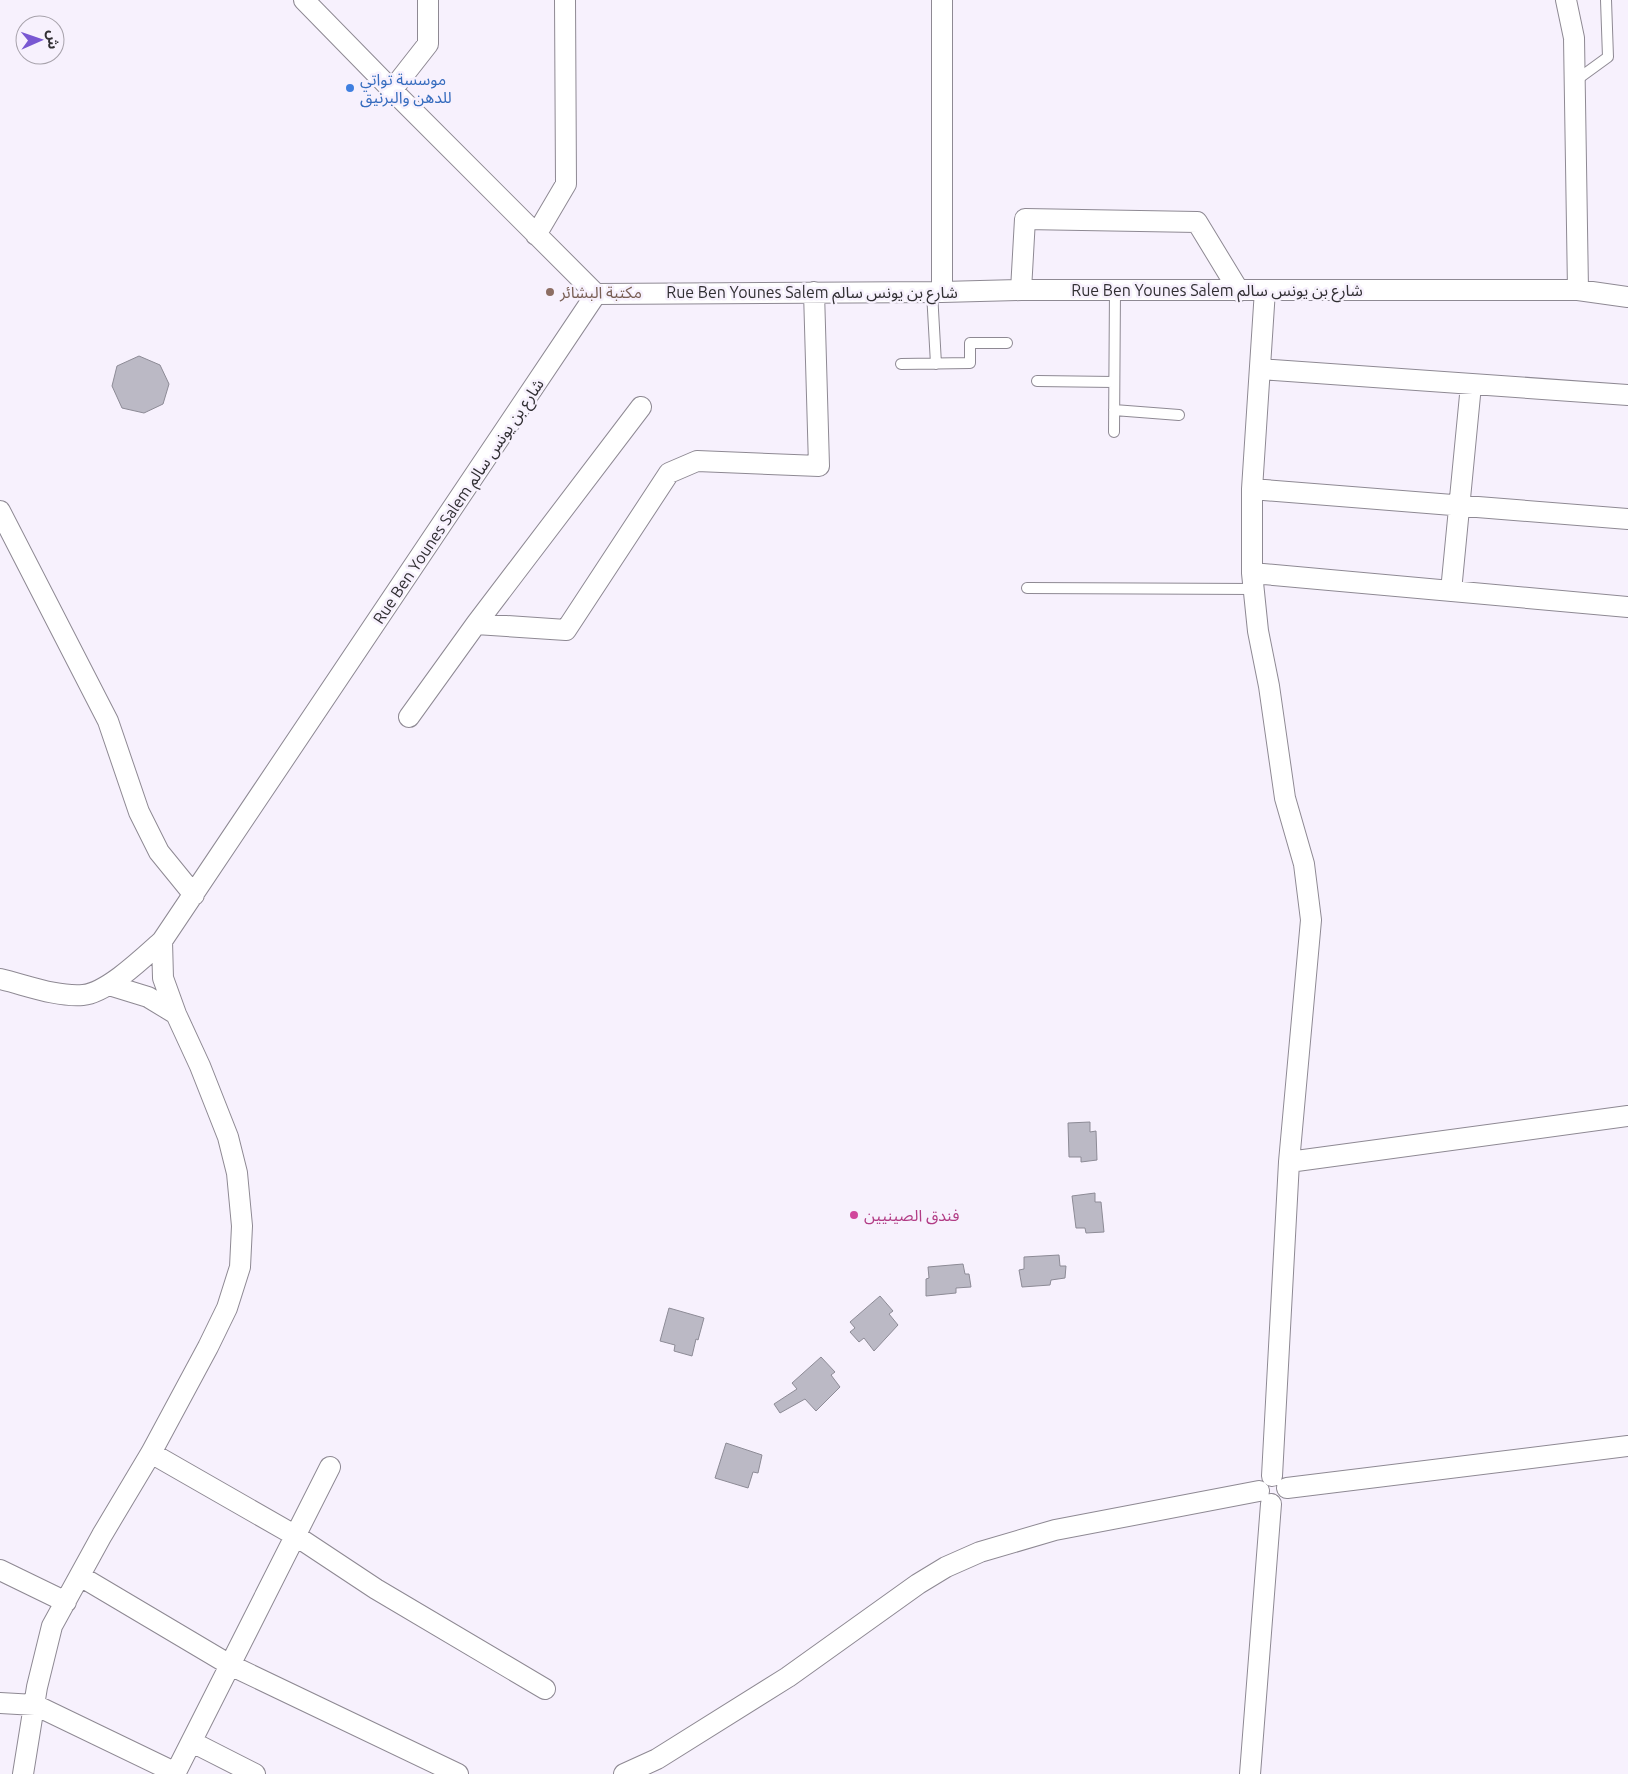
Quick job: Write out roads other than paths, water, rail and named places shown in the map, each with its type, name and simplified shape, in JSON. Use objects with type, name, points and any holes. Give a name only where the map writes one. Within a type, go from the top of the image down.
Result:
[{"type":"street","points":[[304,0],[596,294]]},
{"type":"street","points":[[392,90],[428,44],[428,0]]},
{"type":"street","points":[[536,235],[566,184],[565,0]]},
{"type":"street","points":[[937,292],[942,0]]},
{"type":"street","points":[[1566,0],[1574,38],[1578,290]]},
{"type":"street","points":[[1021,290],[1025,219],[1197,222],[1239,291]]},
{"type":"street","name":"Rue Ben Younes Salem شارع بن يونس سالم","points":[[0,979],[57,993],[85,995],[109,985],[162,941],[596,294],[1021,290],[1578,290],[1626,300]]},
{"type":"street","points":[[1250,1774],[1272,1490],[1289,1162],[1311,920],[1304,864],[1285,798],[1269,686],[1258,631],[1253,581],[1252,489],[1265,290]]},
{"type":"street","points":[[476,624],[566,630],[669,473],[697,461],[818,466],[814,292]]},
{"type":"street","points":[[1260,369],[1628,395]]},
{"type":"street","points":[[1451,591],[1471,385]]},
{"type":"street","points":[[409,717],[476,624],[641,407]]},
{"type":"street","points":[[1252,489],[1628,519]]},
{"type":"street","points":[[0,511],[108,721],[143,820],[159,852],[194,895]]},
{"type":"street","points":[[1253,581],[1451,591],[1628,607]]},
{"type":"street","points":[[23,1774],[37,1686],[52,1626],[102,1535],[151,1453],[227,1308],[240,1267],[242,1226],[237,1173],[228,1137],[162,978],[162,941]]},
{"type":"street","points":[[109,985],[148,997],[176,1014]]},
{"type":"street","points":[[1289,1162],[1628,1116]]},
{"type":"street","points":[[624,1774],[657,1758],[788,1676],[918,1584],[946,1567],[980,1552],[1055,1530],[1272,1490],[1628,1446]]},
{"type":"street","points":[[151,1453],[296,1536],[376,1589],[545,1689]]},
{"type":"street","points":[[0,1703],[34,1704],[176,1774],[330,1467]]},
{"type":"street","points":[[0,1570],[66,1602]]},
{"type":"street","points":[[80,1576],[230,1665],[458,1774]]},
{"type":"street","points":[[192,1742],[255,1774]]},
{"type":"lane","points":[[1575,82],[1608,57],[1606,0]]},
{"type":"lane","points":[[1114,432],[1116,290]]},
{"type":"lane","points":[[936,364],[937,292]]},
{"type":"lane","points":[[901,364],[970,363],[970,343],[1007,343]]},
{"type":"lane","points":[[1037,381],[1114,382]]},
{"type":"lane","points":[[1114,410],[1180,416]]},
{"type":"lane","points":[[1027,588],[1253,581]]},
{"type":"place","name":"موسسة تواتي للدهن والبرنيق","points":[[350,88]]},
{"type":"place","name":"مكتبة البشائر","points":[[550,292]]},
{"type":"place","name":"فندق الصينيين","points":[[854,1215]]}]
